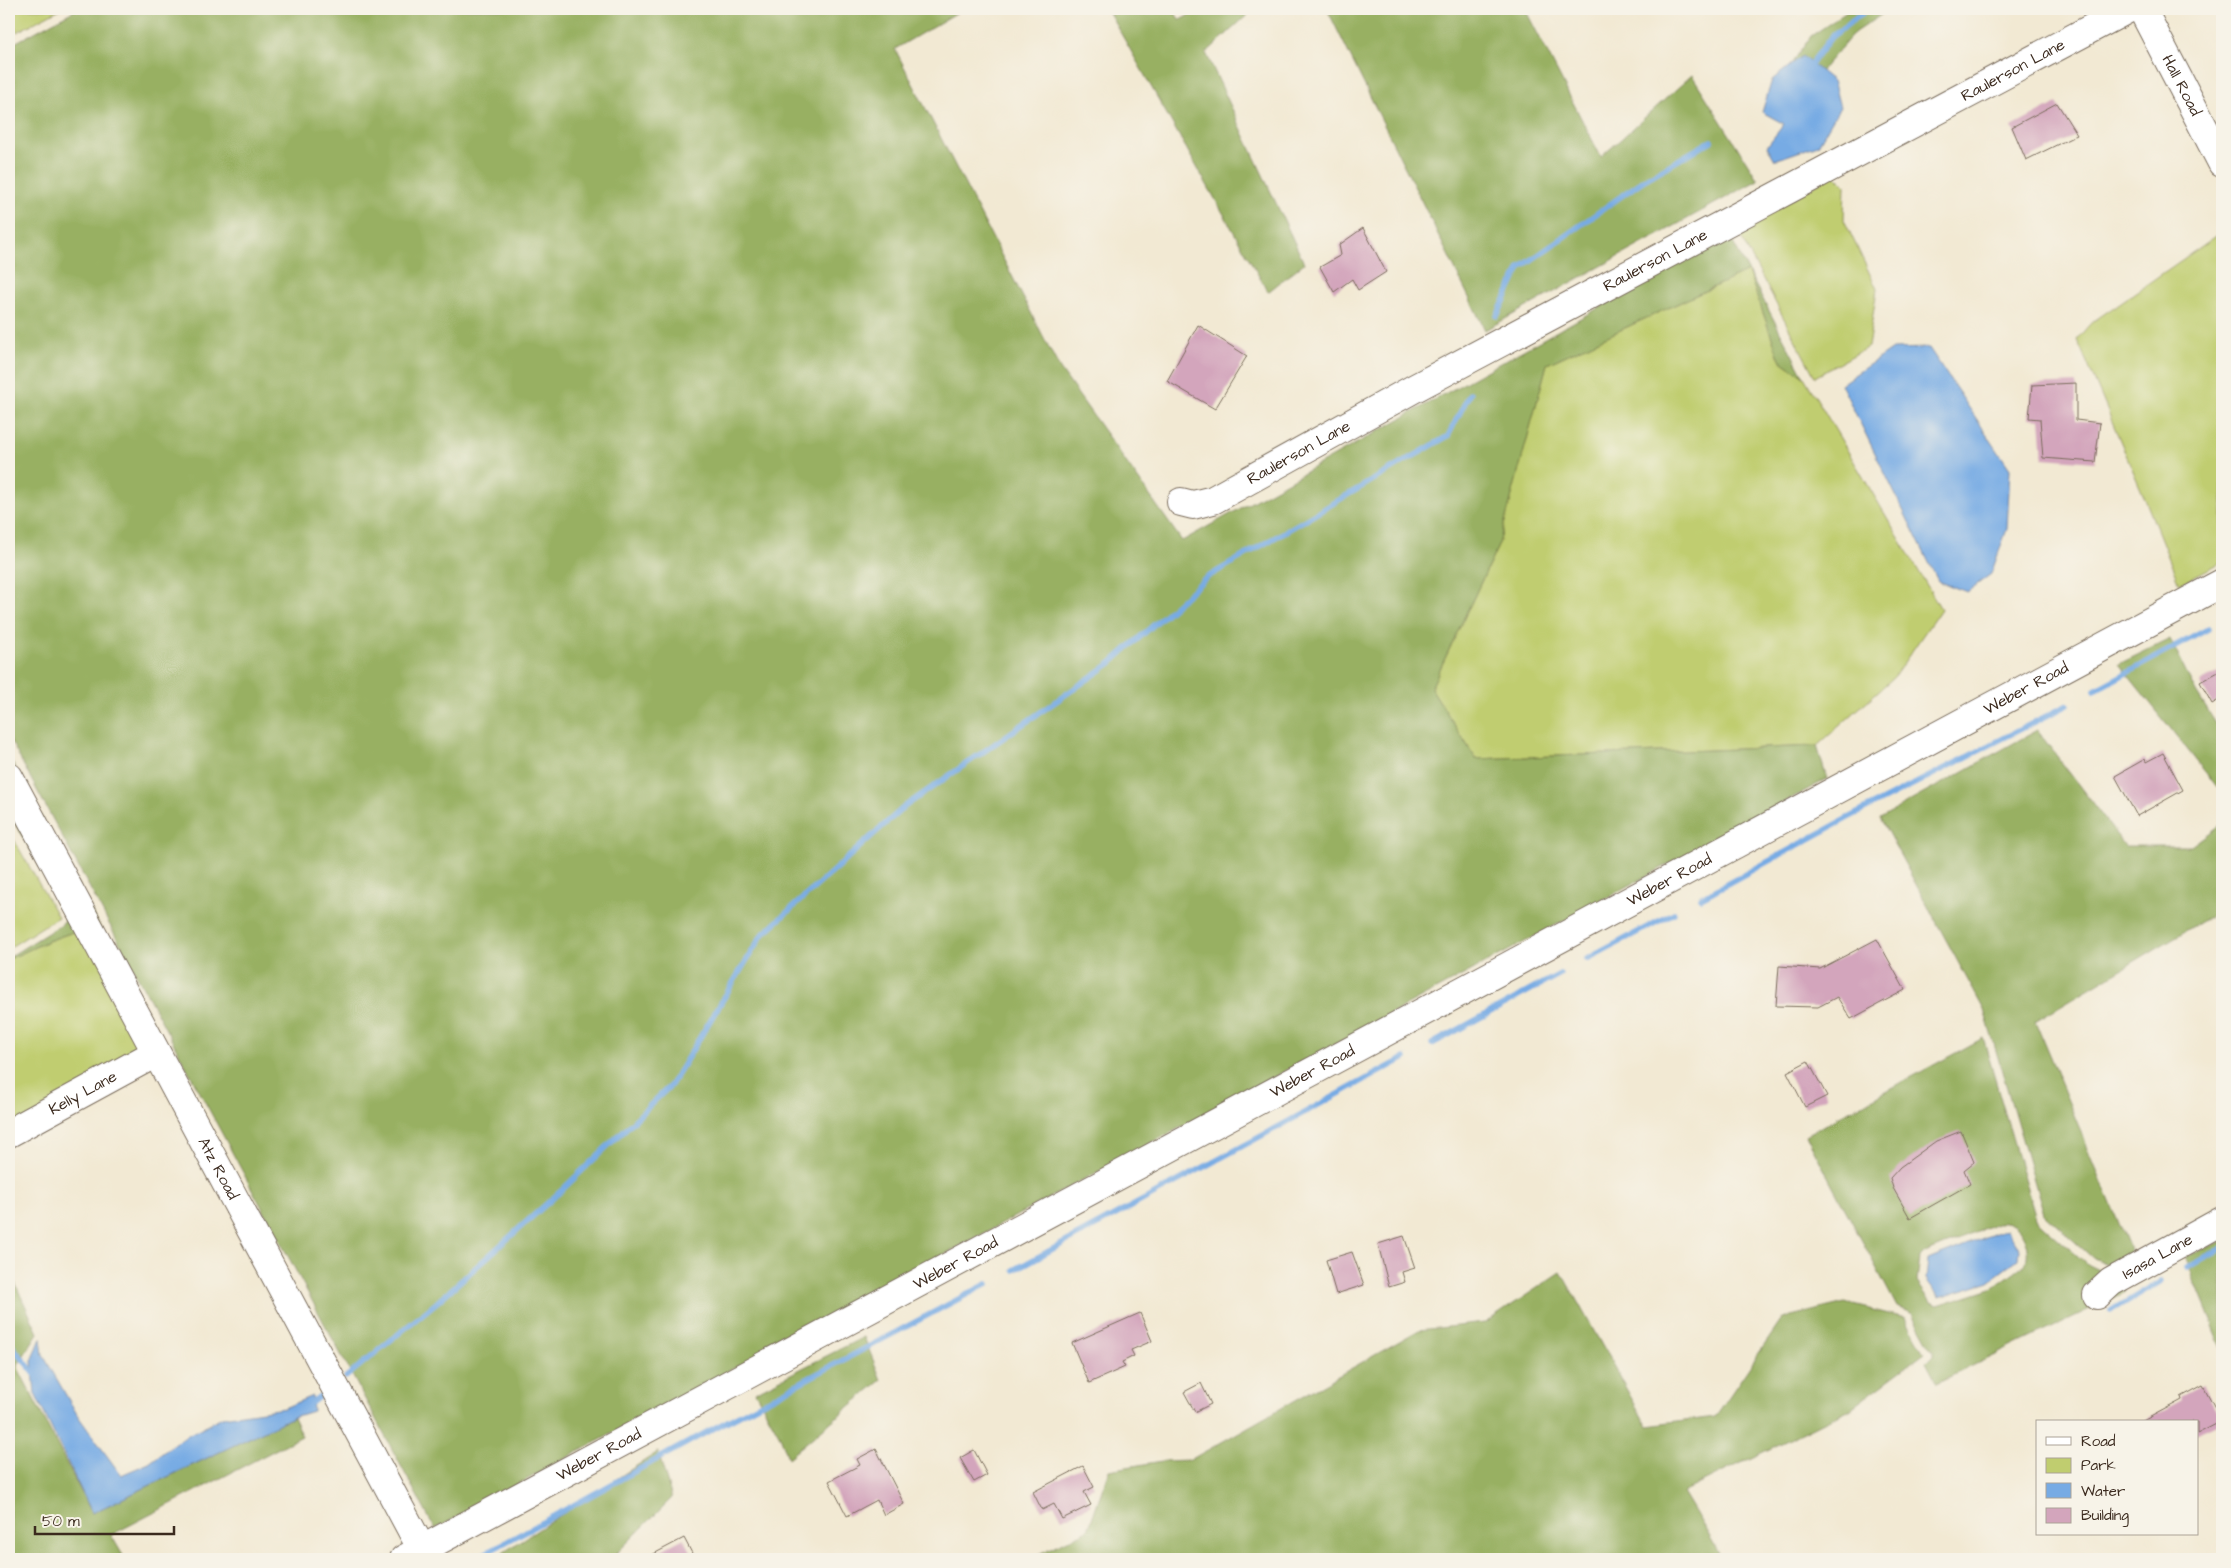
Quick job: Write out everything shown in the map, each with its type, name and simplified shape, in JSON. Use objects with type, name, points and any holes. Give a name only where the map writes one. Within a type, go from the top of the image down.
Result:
[{"type":"street","name":"Raulerson Lane","points":[[1181,502],[1194,505],[1214,500],[1415,388],[2128,9]]},
{"type":"street","name":"Hall Road","points":[[2142,9],[2222,163]]},
{"type":"street","name":"Weber Road","points":[[417,1556],[2222,583]]},
{"type":"street","name":"Atz Road","points":[[9,777],[156,1053],[417,1556]]},
{"type":"street","name":"Kelly Lane","points":[[9,1133],[156,1053]]},
{"type":"street","name":"Isasa Lane","points":[[2097,1296],[2111,1282],[2222,1221]]},
{"type":"green space","points":[[9,9],[60,9],[17,32],[9,16]]},
{"type":"green space","points":[[77,9],[963,9],[895,49],[1060,369],[1182,541],[1729,235],[1804,377],[1780,360],[1748,271],[1547,364],[1499,544],[1431,688],[1476,759],[1817,746],[1827,779],[435,1529],[9,738],[9,46]]},
{"type":"green space","points":[[1107,9],[1172,9],[1180,20],[1200,9],[1254,9],[1206,53],[1304,263],[1268,292]]},
{"type":"green space","points":[[1327,9],[1525,9],[1601,157],[1692,75],[1758,180],[1485,330]]},
{"type":"green space","points":[[1851,9],[1890,9],[1855,32],[1806,88],[1783,76],[1811,36]]},
{"type":"green space","points":[[1834,174],[1845,185],[1844,220],[1877,289],[1868,347],[1815,377],[1737,230]]},
{"type":"green space","points":[[2222,232],[2222,562],[2179,584],[2077,339],[2091,323]]},
{"type":"green space","points":[[1748,271],[1780,360],[1804,377],[1941,609],[1894,677],[1817,746],[1476,759],[1431,688],[1499,544],[1547,364]]},
{"type":"green space","points":[[2170,639],[2196,692],[2222,733],[2222,793],[2119,664]]},
{"type":"green space","points":[[2037,730],[2125,846],[2191,846],[2222,823],[2222,909],[2035,1021],[2135,1262],[2108,1265],[2094,1259],[2044,1214],[1984,1010],[1880,818]]},
{"type":"green space","points":[[9,757],[98,923],[48,941],[9,959],[9,957],[62,924],[67,917],[66,912],[9,813]]},
{"type":"green space","points":[[9,831],[58,917],[9,948]]},
{"type":"green space","points":[[98,923],[166,1049],[9,1146],[9,959],[48,941]]},
{"type":"green space","points":[[1983,1038],[2036,1219],[2088,1265],[2105,1273],[2117,1272],[2125,1292],[1937,1383],[1926,1362],[1933,1355],[1933,1350],[1913,1314],[1897,1307],[1806,1135]],"holes":[[[2005,1221],[2011,1223],[2021,1232],[2024,1238],[2027,1251],[2025,1264],[1994,1287],[1938,1305],[1931,1302],[1917,1282],[1920,1258],[1925,1253]]]},
{"type":"green space","points":[[2222,1241],[2222,1348],[2185,1257]]},
{"type":"green space","points":[[9,1270],[38,1333],[17,1366],[92,1513],[293,1417],[302,1436],[111,1535],[125,1559],[9,1559]]},
{"type":"green space","points":[[1561,1272],[1647,1426],[1715,1417],[1783,1318],[1845,1303],[1905,1318],[1925,1353],[1850,1409],[1683,1492],[1723,1559],[1029,1559],[1088,1530],[1109,1470],[1162,1461],[1190,1460],[1419,1330],[1485,1323]]},
{"type":"green space","points":[[864,1337],[881,1380],[788,1458],[781,1438],[755,1392]]},
{"type":"green space","points":[[658,1452],[672,1498],[611,1559],[493,1559]]},
{"type":"water","points":[[1802,56],[1833,81],[1840,107],[1818,145],[1775,160],[1767,146],[1784,124],[1762,112],[1772,80]]},
{"type":"water","points":[[1929,348],[2010,469],[2007,529],[1991,574],[1967,592],[1938,581],[1841,384],[1892,349]]},
{"type":"water","points":[[2006,1229],[2019,1249],[2018,1259],[1989,1281],[1939,1297],[1926,1279],[1928,1260]]},
{"type":"water","points":[[41,1338],[43,1355],[78,1416],[121,1475],[149,1463],[184,1437],[222,1417],[284,1408],[312,1396],[313,1411],[293,1417],[92,1513],[35,1394],[32,1361]]},
{"type":"building","points":[[2057,103],[2077,135],[2026,160],[2012,127]]},
{"type":"building","points":[[1363,228],[1386,272],[1358,290],[1352,279],[1334,292],[1320,267],[1341,255],[1339,245]]},
{"type":"building","points":[[1198,325],[1247,356],[1215,409],[1167,381]]},
{"type":"building","points":[[2076,383],[2076,420],[2100,423],[2095,462],[2043,458],[2040,419],[2029,418],[2032,385]]},
{"type":"building","points":[[2222,670],[2222,698],[2212,704],[2200,682]]},
{"type":"building","points":[[2163,753],[2183,790],[2137,816],[2115,776],[2145,759],[2146,762]]},
{"type":"building","points":[[1877,939],[1905,990],[1851,1019],[1837,997],[1818,1007],[1776,1006],[1779,966],[1820,969]]},
{"type":"building","points":[[1808,1061],[1827,1096],[1805,1107],[1787,1072]]},
{"type":"building","points":[[1961,1131],[1974,1162],[1964,1170],[1970,1184],[1910,1218],[1893,1188],[1890,1178],[1900,1167],[1936,1141]]},
{"type":"building","points":[[1404,1236],[1415,1268],[1402,1272],[1405,1282],[1389,1287],[1378,1244]]},
{"type":"building","points":[[1352,1252],[1364,1285],[1336,1294],[1326,1260]]},
{"type":"building","points":[[1140,1313],[1152,1341],[1131,1350],[1134,1356],[1122,1362],[1125,1367],[1089,1383],[1072,1343]]},
{"type":"building","points":[[1201,1383],[1211,1404],[1195,1412],[1184,1392]]},
{"type":"building","points":[[2203,1385],[2222,1421],[2198,1433],[2198,1420],[2145,1420],[2182,1400],[2181,1397]]},
{"type":"building","points":[[876,1449],[904,1504],[884,1515],[877,1500],[847,1516],[829,1481],[860,1465],[857,1459]]},
{"type":"building","points":[[974,1450],[987,1475],[974,1482],[960,1458]]},
{"type":"building","points":[[1083,1466],[1094,1487],[1084,1492],[1091,1505],[1062,1519],[1054,1504],[1042,1510],[1033,1492]]},
{"type":"building","points":[[684,1538],[695,1559],[644,1559]]},
{"type":"waterway","points":[[1808,68],[1831,37],[1868,9]]},
{"type":"waterway","points":[[1497,316],[1520,268],[1644,180],[1711,141]]},
{"type":"waterway","points":[[346,1377],[436,1303],[562,1190],[671,1085],[762,935],[904,807],[1111,663],[1206,578],[1448,436],[1470,393]]},
{"type":"waterway","points":[[2095,690],[2208,629]]},
{"type":"waterway","points":[[1701,898],[1846,819],[2068,705]]},
{"type":"waterway","points":[[1587,959],[1674,913]]},
{"type":"waterway","points":[[1432,1044],[1560,974]]},
{"type":"waterway","points":[[1014,1270],[1405,1058]]},
{"type":"waterway","points":[[2187,1268],[2222,1249]]},
{"type":"waterway","points":[[2111,1311],[2161,1281]]},
{"type":"waterway","points":[[475,1559],[707,1432],[987,1284]]},
{"type":"waterway","points":[[9,1342],[38,1378]]},
{"type":"waterway","points":[[306,1407],[320,1396]]}]
